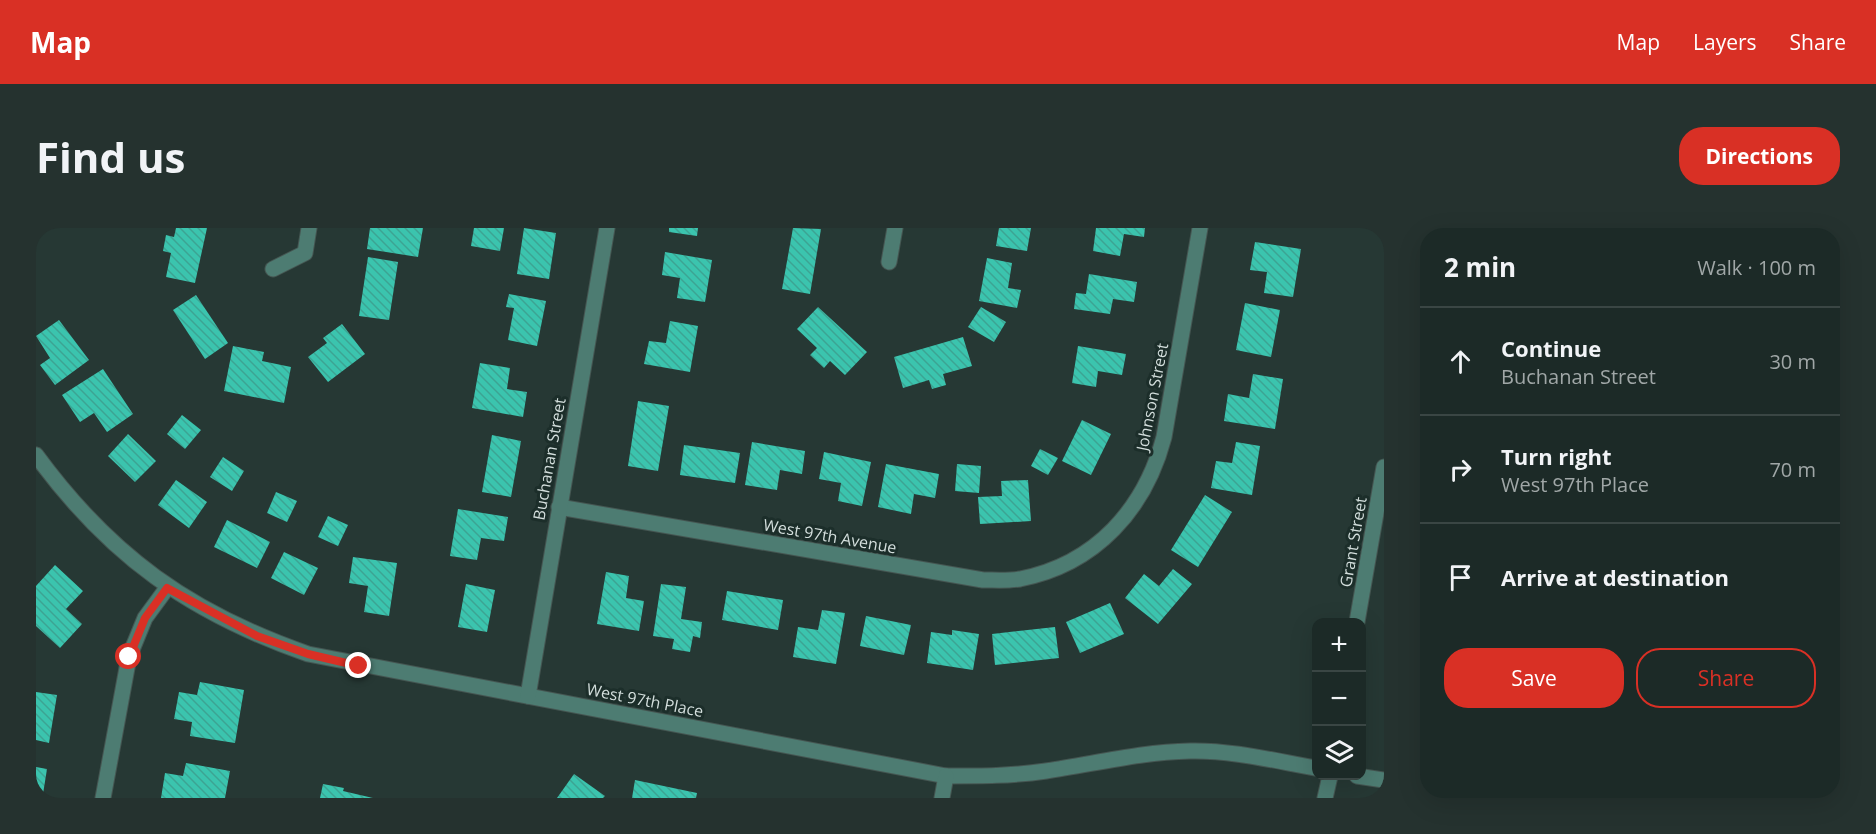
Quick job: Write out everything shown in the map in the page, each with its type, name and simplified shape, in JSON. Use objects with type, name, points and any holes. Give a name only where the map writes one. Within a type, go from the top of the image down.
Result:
[{"type":"street","points":[[273,269],[305,253],[309,228]]},
{"type":"street","name":"Buchanan Street","points":[[528,696],[607,228]]},
{"type":"street","points":[[889,261],[895,228]]},
{"type":"street","name":"Johnson Street","points":[[1090,549],[1132,510],[1157,466],[1200,228]]},
{"type":"street","name":"West 97th Place","points":[[36,455],[65,494],[109,540],[167,588],[257,636],[308,654],[946,776],[998,777],[1047,771],[1122,757],[1191,751],[1225,753],[1312,767]]},
{"type":"street","name":"Grant Street","points":[[1358,618],[1384,467]]},
{"type":"street","name":"West 97th Avenue","points":[[559,507],[983,580],[1018,579],[1053,570],[1090,549]]},
{"type":"street","points":[[103,798],[129,657],[145,618],[167,588]]},
{"type":"street","points":[[942,798],[946,776]]},
{"type":"street","points":[[1366,777],[1384,780]]},
{"type":"street","points":[[1326,798],[1329,780]]},
{"type":"building","points":[[176,228],[207,228],[195,283],[166,277],[171,253],[163,251],[166,235],[174,237]]},
{"type":"building","points":[[370,228],[423,228],[418,257],[367,249]]},
{"type":"building","points":[[474,228],[504,228],[500,251],[471,246]]},
{"type":"building","points":[[524,228],[556,233],[549,279],[517,274]]},
{"type":"building","points":[[669,228],[698,228],[697,236],[669,232]]},
{"type":"building","points":[[793,228],[821,229],[810,294],[782,289]]},
{"type":"building","points":[[999,228],[1031,228],[1027,251],[996,246]]},
{"type":"building","points":[[1096,228],[1145,228],[1144,237],[1124,234],[1120,256],[1093,251]]},
{"type":"building","points":[[1255,242],[1301,249],[1293,297],[1264,293],[1267,272],[1250,270]]},
{"type":"building","points":[[665,252],[712,260],[705,302],[677,298],[680,278],[662,275]]},
{"type":"building","points":[[368,257],[398,262],[389,320],[359,316]]},
{"type":"building","points":[[987,258],[1012,263],[1008,288],[1021,290],[1017,308],[979,301]]},
{"type":"building","points":[[1089,274],[1137,282],[1134,302],[1113,299],[1110,314],[1074,309],[1076,293],[1086,294]]},
{"type":"building","points":[[509,294],[546,301],[537,346],[508,340],[514,308],[506,307]]},
{"type":"building","points":[[196,295],[228,343],[205,359],[173,310]]},
{"type":"building","points":[[1245,303],[1280,310],[1271,357],[1236,350]]},
{"type":"building","points":[[818,307],[867,352],[845,375],[830,361],[824,368],[810,355],[817,348],[797,329]]},
{"type":"building","points":[[981,307],[1006,322],[994,342],[968,327]]},
{"type":"building","points":[[59,320],[89,360],[55,385],[40,365],[50,358],[36,336]]},
{"type":"building","points":[[670,321],[698,326],[690,372],[644,364],[649,341],[666,343]]},
{"type":"building","points":[[342,324],[365,354],[328,382],[308,357],[327,343],[323,338]]},
{"type":"building","points":[[963,337],[972,366],[943,374],[946,385],[932,389],[929,380],[903,388],[894,357]]},
{"type":"building","points":[[233,346],[264,352],[262,361],[291,367],[284,403],[224,391]]},
{"type":"building","points":[[1078,346],[1126,354],[1122,375],[1098,371],[1096,387],[1072,383]]},
{"type":"building","points":[[480,363],[510,368],[507,389],[527,392],[523,417],[472,408]]},
{"type":"building","points":[[103,369],[133,414],[107,432],[94,413],[80,422],[62,395]]},
{"type":"building","points":[[1253,374],[1283,379],[1275,429],[1224,421],[1228,394],[1249,398]]},
{"type":"building","points":[[638,401],[669,406],[658,471],[628,466]]},
{"type":"building","points":[[182,415],[201,430],[185,449],[167,434]]},
{"type":"building","points":[[1082,420],[1111,434],[1091,475],[1062,461]]},
{"type":"building","points":[[128,434],[156,461],[135,482],[108,456]]},
{"type":"building","points":[[492,435],[521,441],[511,497],[482,492]]},
{"type":"building","points":[[752,442],[805,451],[802,474],[780,470],[777,490],[745,485]]},
{"type":"building","points":[[1236,442],[1260,446],[1252,495],[1211,488],[1216,461],[1232,463]]},
{"type":"building","points":[[684,445],[740,453],[735,483],[680,475]]},
{"type":"building","points":[[1040,449],[1058,458],[1048,475],[1031,466]]},
{"type":"building","points":[[824,452],[871,462],[862,506],[838,501],[841,483],[819,479]]},
{"type":"building","points":[[223,457],[244,471],[232,491],[210,477]]},
{"type":"building","points":[[886,464],[939,474],[935,498],[914,494],[911,514],[878,507]]},
{"type":"building","points":[[957,464],[981,466],[979,493],[955,491]]},
{"type":"building","points":[[176,480],[207,502],[189,528],[158,505]]},
{"type":"building","points":[[1028,480],[1031,521],[980,524],[978,497],[1002,496],[1001,481]]},
{"type":"building","points":[[276,492],[297,501],[287,522],[267,513]]},
{"type":"building","points":[[1205,495],[1232,512],[1198,567],[1171,550]]},
{"type":"building","points":[[458,509],[508,517],[504,541],[481,538],[477,560],[450,556]]},
{"type":"building","points":[[328,516],[348,525],[338,546],[318,537]]},
{"type":"building","points":[[227,520],[270,542],[257,568],[214,547]]},
{"type":"building","points":[[284,552],[318,568],[304,595],[271,578]]},
{"type":"building","points":[[353,557],[397,563],[389,616],[364,612],[368,586],[349,583]]},
{"type":"building","points":[[55,565],[83,591],[66,609],[82,624],[60,648],[36,626],[36,586]]},
{"type":"building","points":[[1173,569],[1192,584],[1158,624],[1125,598],[1144,574],[1159,586]]},
{"type":"building","points":[[606,572],[629,576],[626,598],[644,601],[639,631],[597,624]]},
{"type":"building","points":[[466,584],[495,590],[487,632],[458,627]]},
{"type":"building","points":[[661,584],[686,587],[681,619],[702,622],[700,638],[693,636],[690,652],[672,649],[674,639],[653,636]]},
{"type":"building","points":[[727,591],[783,600],[778,630],[722,620]]},
{"type":"building","points":[[1110,603],[1124,634],[1080,653],[1066,622]]},
{"type":"building","points":[[822,610],[845,613],[836,664],[793,657],[798,627],[818,630]]},
{"type":"building","points":[[866,616],[911,625],[904,655],[860,646]]},
{"type":"building","points":[[1055,627],[1059,658],[995,665],[992,634]]},
{"type":"building","points":[[952,630],[979,634],[973,670],[927,663],[931,632],[952,635]]},
{"type":"building","points":[[200,682],[244,690],[235,743],[190,736],[192,722],[174,719],[179,692],[197,695]]},
{"type":"building","points":[[36,692],[57,695],[49,743],[36,740]]},
{"type":"building","points":[[186,763],[230,771],[225,798],[161,798],[165,773],[183,776]]},
{"type":"building","points":[[36,767],[47,769],[43,794],[36,793]]},
{"type":"building","points":[[574,774],[605,796],[603,798],[557,798]]},
{"type":"building","points":[[635,780],[697,793],[696,798],[632,798]]},
{"type":"building","points":[[323,784],[344,788],[343,791],[373,798],[320,798]]},
{"type":"route","points":[[129,657],[145,618],[167,588],[257,636],[308,654],[359,666]]}]
